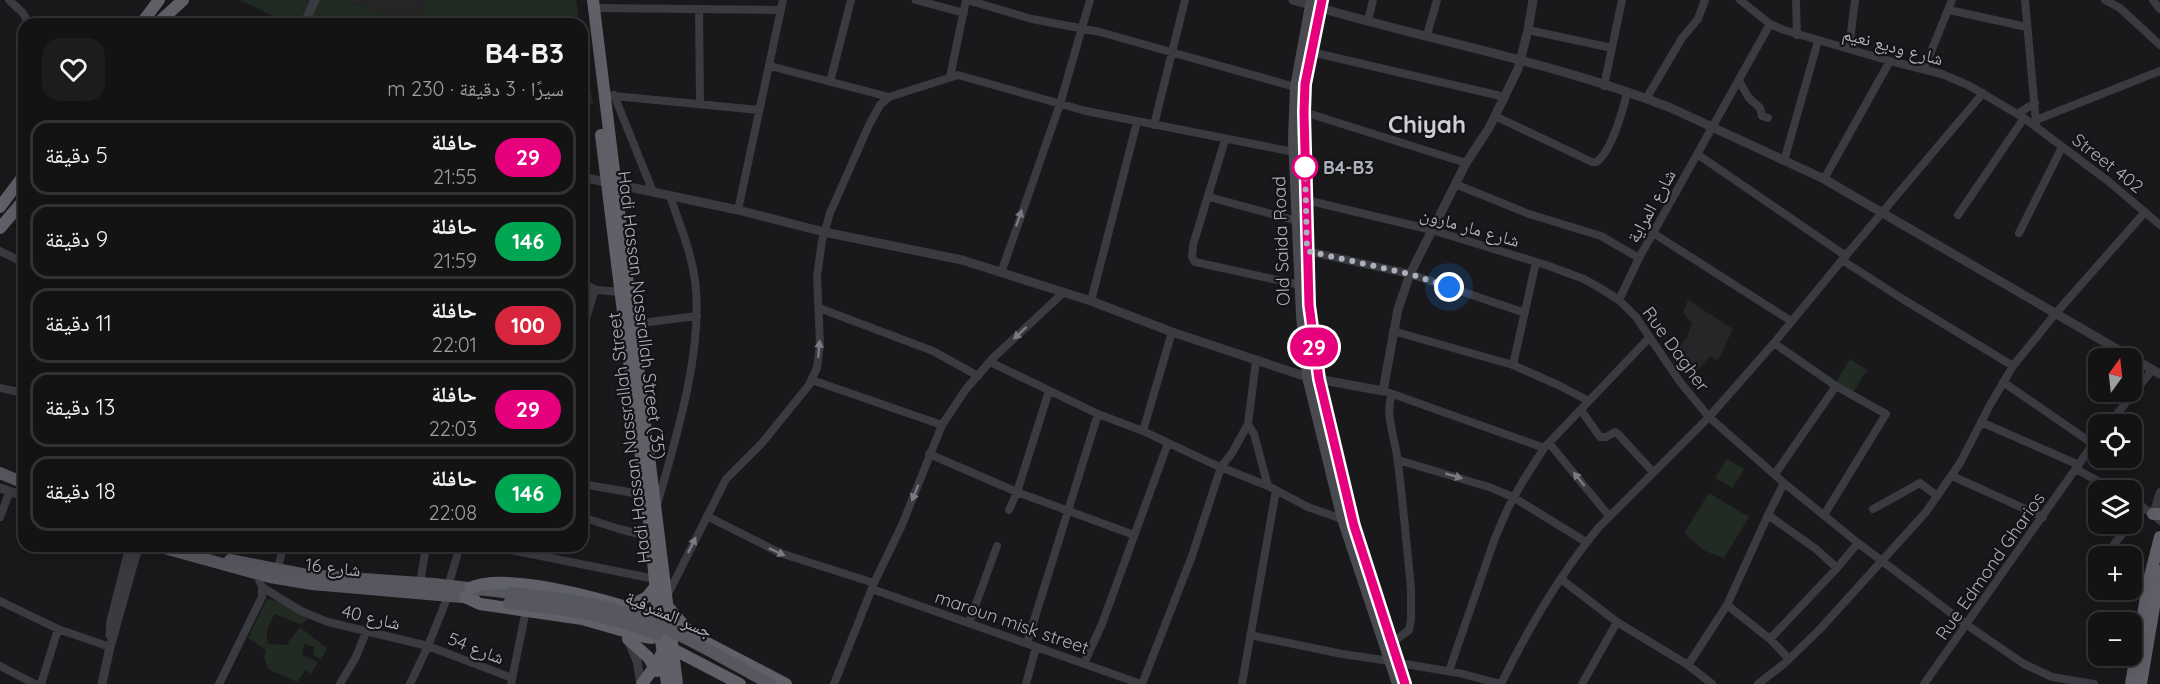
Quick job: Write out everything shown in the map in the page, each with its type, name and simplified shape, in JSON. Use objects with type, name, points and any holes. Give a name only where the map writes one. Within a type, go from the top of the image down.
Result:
[{"type":"highway","points":[[143,18],[151,0]]},
{"type":"highway","points":[[145,18],[159,0]]},
{"type":"highway","points":[[162,18],[175,0]]},
{"type":"highway","points":[[164,18],[183,0]]},
{"type":"highway","name":"Hadi Hassan Nassrallah Street","points":[[591,3],[609,95],[611,183],[634,324],[657,507],[667,600],[665,636],[672,683]]},
{"type":"highway","name":"Hadi Hassan Nassrallah Street (35)","points":[[591,3],[611,183],[620,292],[655,583],[665,636]]},
{"type":"highway","points":[[0,207],[18,183]]},
{"type":"highway","points":[[0,228],[18,207]]},
{"type":"highway","points":[[2131,684],[2149,580],[2160,537]]},
{"type":"highway","points":[[2141,684],[2160,571]]},
{"type":"highway","points":[[740,684],[700,663],[665,636],[628,607],[565,591],[512,584],[486,583],[467,592],[480,604],[582,619],[625,634],[652,638],[665,636],[685,633],[692,635],[786,684]]},
{"type":"highway","points":[[628,607],[641,602],[655,583]]},
{"type":"highway","points":[[667,600],[673,614],[692,635]]},
{"type":"highway","points":[[625,634],[672,683],[685,668],[700,663]]},
{"type":"highway","points":[[641,684],[655,666],[665,636]]},
{"type":"highway","points":[[728,678],[726,673],[728,663],[736,657]]},
{"type":"main road","points":[[1316,3],[1305,84],[1304,112],[1310,320],[1319,379],[1354,526],[1392,642],[1394,662],[1405,684]]},
{"type":"main road","name":"Old Saida Road","points":[[1316,3],[1296,87],[1294,152],[1301,316],[1307,377],[1342,519],[1394,662],[1397,684]]},
{"type":"main road","points":[[0,473],[18,480]]},
{"type":"main road","points":[[0,481],[18,488]]},
{"type":"main road","name":"شارع 16","points":[[178,552],[257,575],[281,575],[312,584],[448,591]]},
{"type":"main road","points":[[201,552],[281,575],[420,584],[448,591],[510,598]]},
{"type":"main road","name":"جسر المشرفية","points":[[510,598],[618,620],[667,638],[753,684]]},
{"type":"main road","name":"جسر المشرفية","points":[[510,598],[579,602],[630,615],[666,629],[770,684]]},
{"type":"street","points":[[307,18],[315,0]]},
{"type":"street","points":[[672,0],[672,10]]},
{"type":"street","points":[[738,210],[783,0]]},
{"type":"street","points":[[830,82],[851,0]]},
{"type":"street","points":[[916,0],[964,13]]},
{"type":"street","points":[[950,77],[967,0],[1296,87]]},
{"type":"street","points":[[1001,273],[1060,104],[1090,0]]},
{"type":"street","points":[[1154,125],[1185,0]]},
{"type":"street","points":[[1293,0],[1316,3],[1368,21],[1521,59],[1646,99],[1824,179],[2156,372],[2118,414]]},
{"type":"street","points":[[1368,21],[1373,0]]},
{"type":"street","points":[[1427,35],[1437,0]]},
{"type":"street","points":[[1392,642],[1408,632],[1411,620],[1411,589],[1398,460],[1387,392],[1393,331],[1410,274],[1466,163],[1483,139],[1505,97],[1521,59],[1533,0]]},
{"type":"street","points":[[1604,86],[1622,0]]},
{"type":"street","points":[[1646,99],[1682,38],[1698,19],[1705,0]]},
{"type":"street","name":"شارع وديع نعيم","points":[[1740,0],[1770,24],[1797,35],[1956,79],[2036,123]]},
{"type":"street","points":[[1796,0],[1797,35]]},
{"type":"street","points":[[1849,49],[1855,0]]},
{"type":"street","points":[[1924,69],[1952,0]]},
{"type":"street","points":[[2025,0],[2036,123],[2160,71]]},
{"type":"street","points":[[2105,0],[2122,4],[2160,45]]},
{"type":"street","points":[[2153,0],[2160,9]]},
{"type":"street","points":[[13,1],[26,18]]},
{"type":"street","points":[[591,3],[672,10],[781,10]]},
{"type":"street","points":[[699,10],[700,103]]},
{"type":"street","points":[[1949,10],[2027,27]]},
{"type":"street","name":"شارع المراية","points":[[1619,300],[1639,258],[1770,24]]},
{"type":"street","points":[[1528,30],[1612,48]]},
{"type":"street","points":[[1784,161],[1818,41]]},
{"type":"street","points":[[1311,52],[1505,97]]},
{"type":"street","points":[[1824,179],[1890,61]]},
{"type":"street","points":[[770,66],[889,97]]},
{"type":"street","points":[[667,600],[728,476],[762,443],[812,380],[817,369],[820,345],[818,267],[825,232],[834,204],[869,124],[880,105],[889,97],[958,75],[1060,104],[1137,122],[1294,152]]},
{"type":"street","points":[[1739,81],[1749,98],[1760,108],[1762,116],[1768,118]]},
{"type":"street","points":[[1495,116],[1596,162],[1604,154],[1616,129],[1627,93]]},
{"type":"street","points":[[1250,635],[1342,654],[1449,671],[1501,684],[1517,651],[1586,542],[1609,516],[1709,417],[1774,343],[1983,93]]},
{"type":"street","points":[[653,192],[609,95],[759,110]]},
{"type":"street","points":[[1958,215],[2021,116],[2035,104]]},
{"type":"street","points":[[1304,112],[1466,163]]},
{"type":"street","points":[[1091,301],[1137,122]]},
{"type":"street","name":"Street 402","points":[[2036,123],[2062,147],[2160,225]]},
{"type":"street","points":[[1225,140],[1192,257],[1195,262],[1300,285]]},
{"type":"street","points":[[2019,233],[2062,147]]},
{"type":"street","points":[[1697,154],[1901,298],[2013,366]]},
{"type":"street","points":[[588,178],[738,210],[825,232],[938,254],[1091,301],[1172,332],[1307,377],[1387,392],[1546,445],[1609,516]]},
{"type":"street","points":[[1455,184],[1529,214],[1601,236],[1639,258]]},
{"type":"street","points":[[657,507],[682,408],[697,316],[693,267],[670,196]]},
{"type":"street","points":[[1209,197],[1297,221]]},
{"type":"street","name":"شارع مار مارون","points":[[1306,200],[1432,230],[1536,262],[1584,279],[1619,300]]},
{"type":"street","points":[[1758,684],[1789,660],[1821,628],[1926,512],[1952,476],[2013,366],[2056,313],[2145,212]]},
{"type":"street","points":[[1653,233],[1791,321]]},
{"type":"street","points":[[0,251],[18,260]]},
{"type":"street","points":[[1307,251],[1410,274],[1525,313]]},
{"type":"street","points":[[1513,365],[1536,262]]},
{"type":"street","points":[[588,286],[595,289],[620,292]]},
{"type":"street","points":[[588,312],[595,289]]},
{"type":"street","points":[[834,684],[942,425],[958,401],[990,362],[1063,293]]},
{"type":"street","name":"Rue Dagher","points":[[1619,300],[1636,317],[1680,382],[1709,417],[1784,483],[1858,543],[1967,625],[2024,664],[2052,680],[2094,684]]},
{"type":"street","points":[[819,308],[933,351],[978,376]]},
{"type":"street","points":[[634,324],[697,316]]},
{"type":"street","points":[[1393,331],[1513,365],[1589,401]]},
{"type":"street","points":[[1143,431],[1172,332]]},
{"type":"street","points":[[1449,671],[1487,561],[1513,497],[1546,445],[1649,338]]},
{"type":"street","points":[[1774,343],[1836,386],[1886,414],[1824,515]]},
{"type":"street","points":[[1142,684],[1192,556],[1221,467],[1232,453],[1248,424],[1256,361]]},
{"type":"street","points":[[990,362],[1098,414],[1143,431],[1272,488],[1308,507],[1342,519]]},
{"type":"street","points":[[812,380],[942,425]]},
{"type":"street","points":[[2003,382],[2088,436]]},
{"type":"street","points":[[1775,474],[1836,386]]},
{"type":"street","points":[[0,388],[18,392]]},
{"type":"street","points":[[1009,510],[1017,492],[1048,391]]},
{"type":"street","points":[[1581,410],[1600,437],[1606,437],[1615,432],[1653,472]]},
{"type":"street","points":[[1027,643],[1098,414]]},
{"type":"street","points":[[1981,422],[2077,467],[2098,480]]},
{"type":"street","points":[[1242,684],[1272,488],[1255,437],[1248,424]]},
{"type":"street","points":[[1084,663],[1102,624],[1168,443]]},
{"type":"street","name":"Rue Edmond Gharios","points":[[1924,684],[2088,452]]},
{"type":"street","points":[[929,454],[1017,492],[1134,535]]},
{"type":"street","points":[[1398,460],[1462,478],[1513,497],[1586,542]]},
{"type":"street","points":[[1952,476],[2043,517]]},
{"type":"street","points":[[1689,665],[1727,605],[1784,483]]},
{"type":"street","points":[[1873,509],[1920,483],[1937,496]]},
{"type":"street","points":[[588,485],[646,495]]},
{"type":"street","points":[[0,517],[5,489]]},
{"type":"street","points":[[2143,507],[2158,516],[2160,492]]},
{"type":"street","points":[[1768,515],[1816,549],[1837,568]]},
{"type":"street","name":"maroun misk street","points":[[707,516],[780,554],[1142,684]]},
{"type":"street","points":[[588,519],[651,537]]},
{"type":"street","points":[[2113,546],[2122,534]]},
{"type":"street","points":[[1770,639],[1858,543]]},
{"type":"street","points":[[969,623],[997,546]]},
{"type":"street","points":[[124,587],[129,552]]},
{"type":"street","points":[[102,684],[110,647],[111,621],[138,552]]},
{"type":"street","points":[[262,597],[271,591],[281,575],[283,552]]},
{"type":"street","points":[[420,584],[425,552]]},
{"type":"street","points":[[410,684],[428,646],[448,591],[458,552]]},
{"type":"street","points":[[517,552],[655,583]]},
{"type":"street","points":[[219,684],[262,597],[262,587],[257,575]]},
{"type":"street","points":[[1561,579],[1617,622],[1689,665],[1712,684]]},
{"type":"street","name":"شارع 40","points":[[262,587],[301,611],[328,622],[428,646]]},
{"type":"street","points":[[0,601],[58,629],[110,647]]},
{"type":"street","points":[[1727,605],[1770,639],[1789,660]]},
{"type":"street","points":[[512,681],[526,610]]},
{"type":"street","points":[[1582,684],[1617,622]]},
{"type":"street","points":[[40,684],[58,629]]},
{"type":"street","points":[[340,684],[356,657],[366,632]]},
{"type":"street","points":[[625,634],[637,661],[641,684]]},
{"type":"street","name":"شارع 54","points":[[428,646],[512,681]]},
{"type":"street","points":[[1026,684],[1036,647]]},
{"type":"street","points":[[0,666],[35,684]]},
{"type":"shaded area","points":[[240,0],[341,0],[403,18],[277,18]]},
{"type":"shaded area","points":[[341,0],[425,0],[418,18],[403,18]]},
{"type":"shaded area","points":[[425,0],[576,0],[579,18],[418,18]]},
{"type":"shaded area","points":[[588,74],[593,104],[588,104]]},
{"type":"shaded area","points":[[1688,300],[1733,329],[1718,360],[1710,356],[1690,379],[1670,357],[1687,337],[1692,323],[1683,313]]},
{"type":"shaded area","points":[[1850,359],[1867,370],[1853,392],[1836,382]]},
{"type":"shaded area","points":[[1727,459],[1744,469],[1732,488],[1715,478]]},
{"type":"shaded area","points":[[1709,493],[1749,517],[1724,558],[1705,551],[1684,533]]},
{"type":"shaded area","points":[[267,599],[277,601],[308,618],[302,625],[275,614],[268,628],[268,644],[286,645],[300,627],[327,648],[321,660],[313,655],[315,647],[304,644],[302,655],[318,662],[311,674],[306,670],[297,682],[268,669],[264,657],[266,650],[248,638]]},
{"type":"bus line","name":"29","points":[[1322,0],[1305,84],[1304,152],[1310,320],[1319,379],[1354,526],[1405,684]]},
{"type":"place","name":"B4-B3","points":[[1305,167]]},
{"type":"district","name":"Chiyah","points":[[1427,124]]},
{"type":"route","points":[[1305,167],[1305,162],[1307,251],[1410,274],[1449,287]]}]
